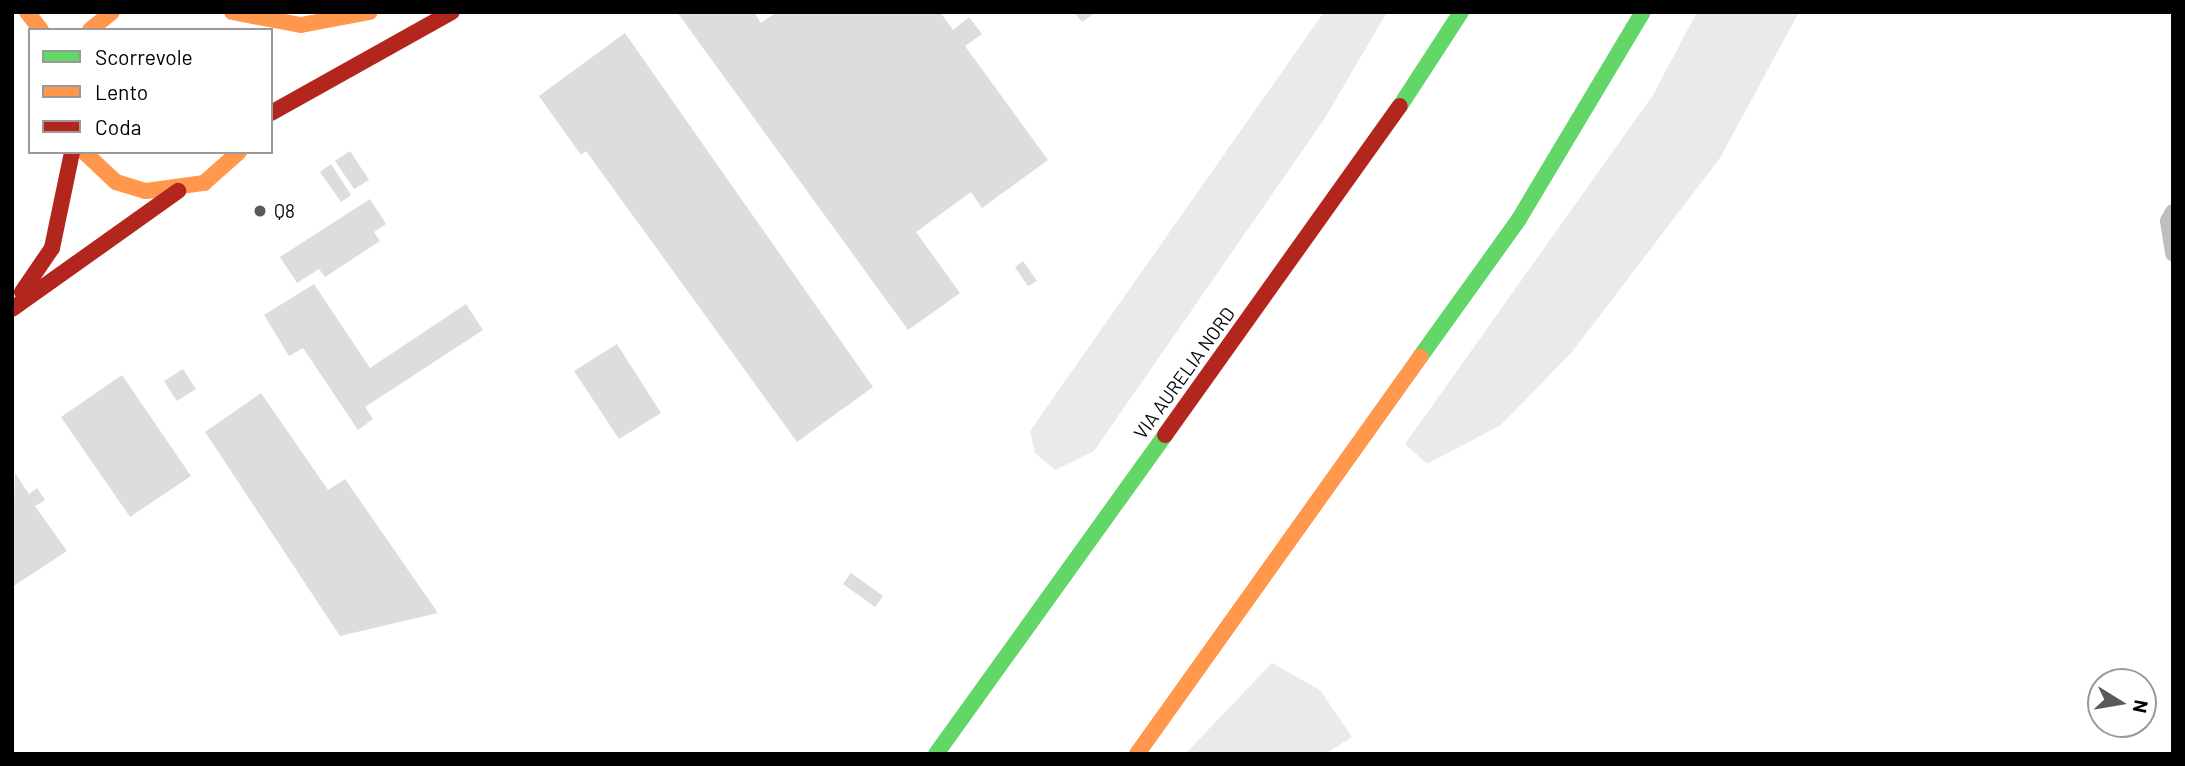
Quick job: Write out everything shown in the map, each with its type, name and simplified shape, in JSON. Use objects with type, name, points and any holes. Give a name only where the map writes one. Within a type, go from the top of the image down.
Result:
[{"type":"main road","points":[[27,12],[39,28]]},
{"type":"main road","points":[[93,28],[113,12]]},
{"type":"main road","points":[[211,12],[230,28]]},
{"type":"main road","points":[[232,12],[301,25],[370,12]]},
{"type":"main road","points":[[273,112],[452,12]]},
{"type":"main road","name":"VIA AURELIA NORD","points":[[936,754],[1364,159],[1461,12]]},
{"type":"main road","points":[[1137,754],[1519,219],[1643,12]]},
{"type":"main road","points":[[12,308],[52,248],[72,154]]},
{"type":"main road","points":[[86,154],[116,181],[146,191],[178,191],[204,183],[237,154]]},
{"type":"main road","points":[[12,308],[178,191]]},
{"type":"lane","points":[[2173,212],[2173,254]]},
{"type":"shaded area","points":[[1324,12],[1387,12],[1325,118],[1094,451],[1055,470],[1035,453],[1030,431]]},
{"type":"shaded area","points":[[1697,12],[1799,12],[1720,158],[1572,352],[1501,425],[1427,464],[1405,444],[1653,95]]},
{"type":"shaded area","points":[[1272,663],[1320,690],[1352,737],[1325,754],[1185,754]]},
{"type":"building","points":[[677,12],[754,12],[761,23],[777,12],[940,12],[953,30],[969,17],[982,34],[965,46],[1048,160],[982,208],[971,192],[916,232],[960,293],[908,330]]},
{"type":"building","points":[[1074,12],[1096,12],[1082,22]]},
{"type":"building","points":[[625,33],[873,387],[797,442],[586,151],[581,155],[539,96]]},
{"type":"building","points":[[350,151],[369,180],[354,189],[335,161]]},
{"type":"building","points":[[331,164],[351,195],[341,202],[320,172]]},
{"type":"building","points":[[370,199],[386,224],[374,232],[380,241],[325,277],[319,269],[297,283],[280,257]]},
{"type":"building","points":[[1023,261],[1037,281],[1028,286],[1015,267]]},
{"type":"building","points":[[314,284],[370,368],[466,304],[483,330],[365,407],[373,419],[358,430],[303,348],[289,356],[264,315]]},
{"type":"building","points":[[617,344],[661,413],[619,439],[574,371]]},
{"type":"building","points":[[183,369],[196,389],[177,401],[164,381]]},
{"type":"building","points":[[122,375],[191,476],[130,517],[61,417]]},
{"type":"building","points":[[261,393],[328,490],[345,479],[438,613],[340,636],[205,432]]},
{"type":"building","points":[[15,473],[29,494],[37,488],[45,500],[35,506],[67,551],[12,587]]},
{"type":"building","points":[[851,573],[883,596],[875,607],[843,584]]},
{"type":"traffic: fast","points":[[1400,106],[1461,12]]},
{"type":"traffic: fast","points":[[1420,357],[1519,219],[1643,12]]},
{"type":"traffic: fast","points":[[936,754],[1165,435]]},
{"type":"traffic: slow","points":[[27,12],[39,28]]},
{"type":"traffic: slow","points":[[92,28],[112,12]]},
{"type":"traffic: slow","points":[[232,12],[301,25],[370,12]]},
{"type":"traffic: slow","points":[[86,154],[116,182],[146,191],[204,183],[237,154]]},
{"type":"traffic: slow","points":[[1137,754],[1420,357]]},
{"type":"traffic: jam","points":[[273,112],[452,12]]},
{"type":"traffic: jam","points":[[1165,435],[1400,106]]},
{"type":"traffic: jam","points":[[22,292],[52,248],[72,154]]},
{"type":"traffic: jam","points":[[12,309],[178,191]]},
{"type":"place","name":"Q8","points":[[260,211]]}]
